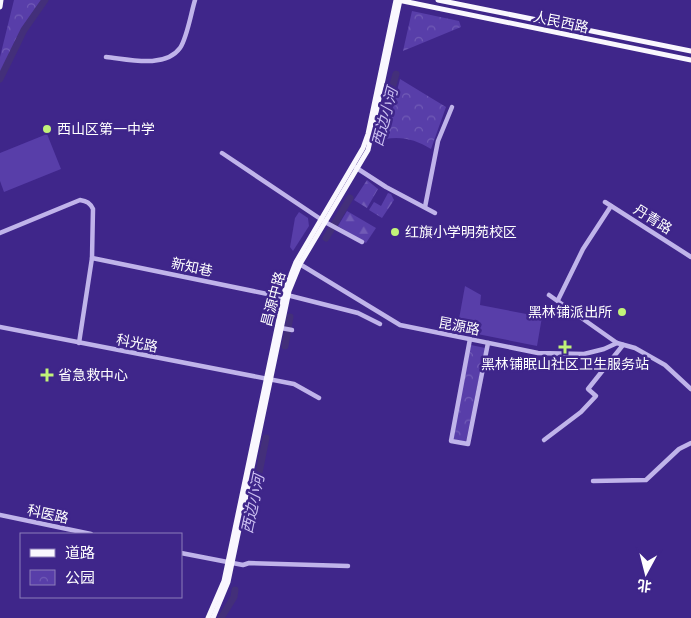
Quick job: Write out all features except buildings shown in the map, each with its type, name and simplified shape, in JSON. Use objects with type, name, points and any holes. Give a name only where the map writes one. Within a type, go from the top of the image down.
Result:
[{"type":"main road","points":[[0,6],[1,0]]},
{"type":"main road","name":"人民西路","points":[[399,0],[691,60]]},
{"type":"main road","name":"昌源中路","points":[[212,618],[228,582],[230,563],[285,296],[300,264],[358,168],[368,134],[399,0]]},
{"type":"main road","name":"人民西路","points":[[438,0],[691,51]]},
{"type":"main road","name":"昌源中路","points":[[268,379],[282,328],[285,296]]},
{"type":"main road","name":"昌源中路","points":[[208,618],[230,563]]},
{"type":"street","points":[[106,57],[159,60],[170,57],[180,48],[196,0]]},
{"type":"street","points":[[425,208],[438,141],[452,107]]},
{"type":"street","points":[[222,152],[325,222],[362,242]]},
{"type":"street","points":[[358,168],[367,175],[435,213]]},
{"type":"street","points":[[0,233],[80,200],[86,200],[93,209],[92,258],[79,343]]},
{"type":"street","name":"丹青路","points":[[605,202],[691,257]]},
{"type":"street","points":[[558,300],[583,249],[611,206]]},
{"type":"street","name":"新知巷","points":[[92,258],[297,297],[363,315],[380,324]]},
{"type":"street","name":"昆源路","points":[[300,264],[394,322],[470,340],[564,355],[598,351],[620,344]]},
{"type":"street","points":[[548,295],[620,344],[635,348],[665,365],[691,389]]},
{"type":"street","name":"科光路","points":[[0,327],[281,381],[302,387],[318,398]]},
{"type":"street","points":[[282,328],[292,330]]},
{"type":"street","points":[[470,340],[450,441],[468,444],[488,343]]},
{"type":"street","points":[[544,440],[581,412],[596,396],[588,389],[620,344]]},
{"type":"street","points":[[593,481],[643,481],[679,449],[691,443]]},
{"type":"street","name":"科医路","points":[[0,515],[86,533]]},
{"type":"street","points":[[182,553],[243,565],[348,566]]},
{"type":"green space","points":[[14,0],[43,0],[22,31],[0,75],[0,57]]},
{"type":"green space","points":[[412,11],[459,21],[461,27],[403,51]]},
{"type":"green space","points":[[400,79],[446,107],[431,149],[409,140],[398,138],[385,139]]},
{"type":"green space","points":[[47,134],[61,169],[4,192],[0,181],[0,153]]},
{"type":"green space","points":[[367,180],[378,189],[367,208],[354,200]]},
{"type":"green space","points":[[388,193],[391,194],[394,200],[382,218],[369,210],[374,202],[381,206]]},
{"type":"green space","points":[[347,211],[376,228],[366,243],[338,226]]},
{"type":"green space","points":[[299,212],[308,218],[309,226],[293,251],[290,247],[295,218]]},
{"type":"green space","points":[[465,286],[481,295],[480,305],[542,317],[537,346],[457,330]]},
{"type":"green space","points":[[471,345],[485,348],[466,442],[452,439]]},
{"type":"waterway","points":[[0,79],[24,30],[45,0]]},
{"type":"waterway","name":"西边小河","points":[[386,110],[396,74]]},
{"type":"waterway","name":"西边小河","points":[[326,238],[350,198]]},
{"type":"waterway","name":"西边小河","points":[[285,346],[290,317]]},
{"type":"waterway","name":"西边小河","points":[[251,513],[266,438]]},
{"type":"waterway","name":"西边小河","points":[[221,618],[234,597],[235,590]]},
{"type":"place","name":"西山区第一中学","points":[[47,129]]},
{"type":"place","name":"红旗小学明苑校区","points":[[395,232]]},
{"type":"place","name":"黑林铺派出所","points":[[622,312]]},
{"type":"place","name":"黑林铺眠山社区卫生服务站","points":[[565,347]]},
{"type":"place","name":"省急救中心","points":[[47,375]]}]
